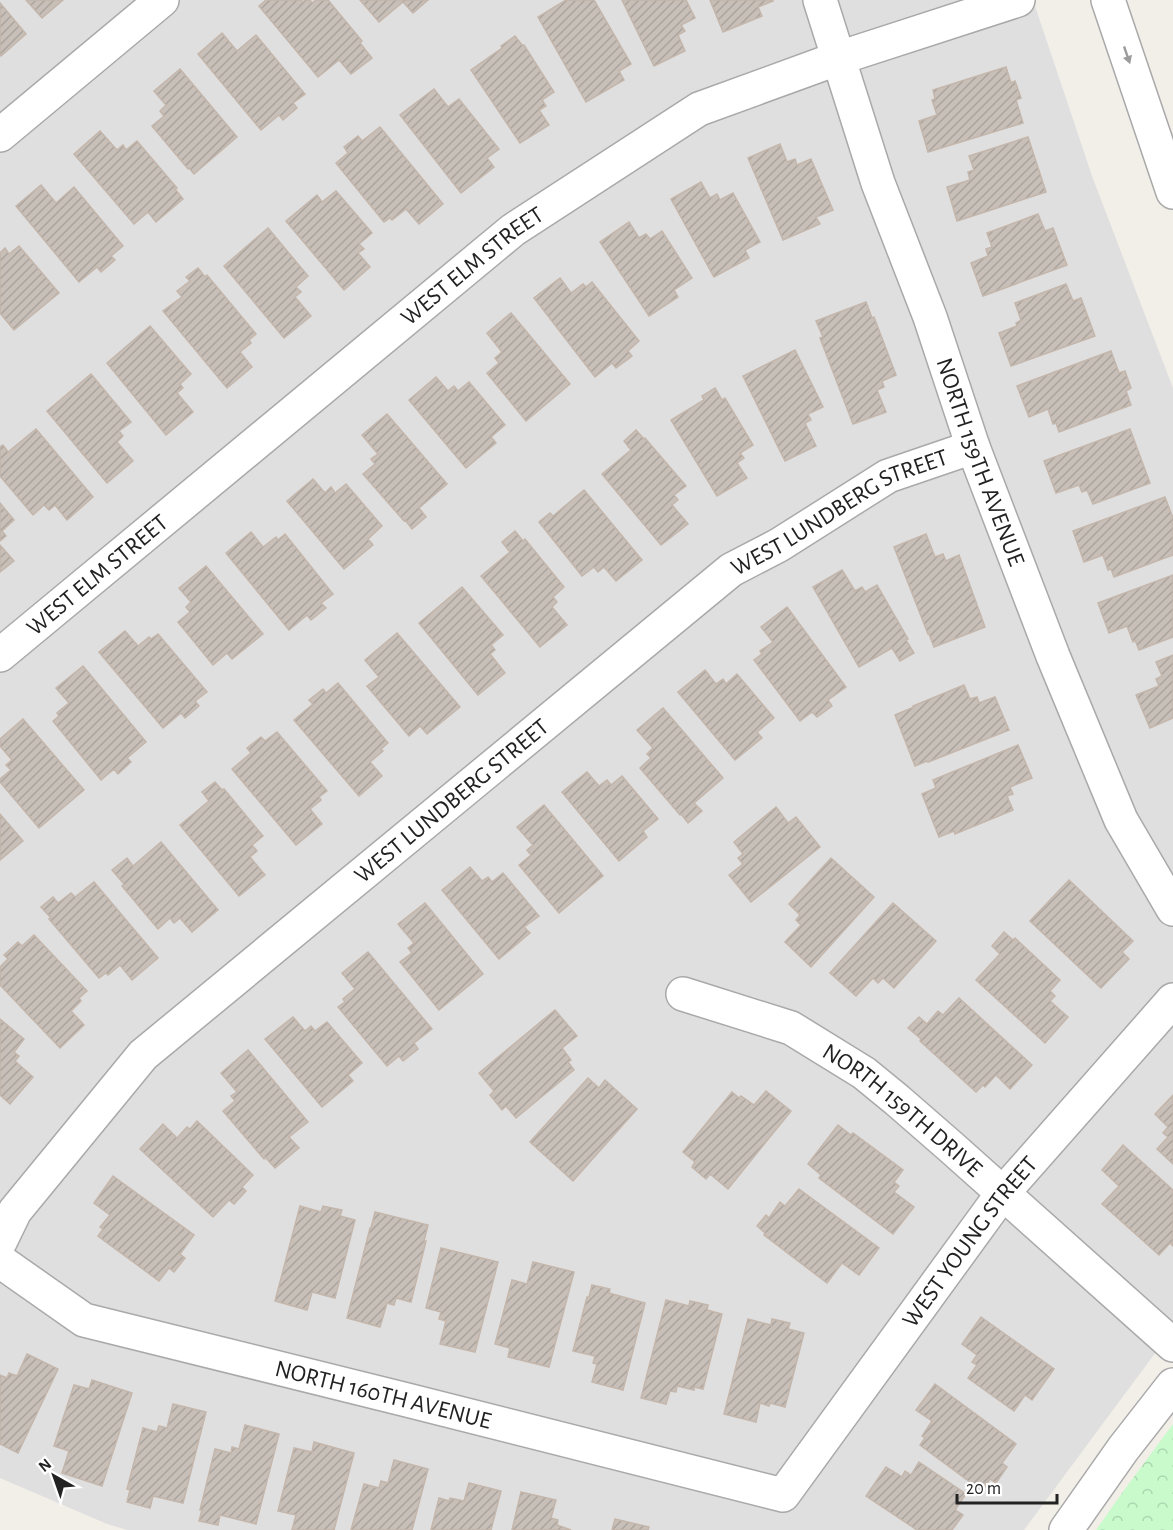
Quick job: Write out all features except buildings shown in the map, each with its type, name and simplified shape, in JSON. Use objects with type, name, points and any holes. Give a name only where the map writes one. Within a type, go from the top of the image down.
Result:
[{"type":"street","points":[[0,135],[162,0]]},
{"type":"street","name":"NORTH 159TH AVENUE","points":[[820,0],[878,183],[930,317],[973,447],[1053,656],[1121,820],[1173,909]]},
{"type":"street","name":"WEST ELM STREET","points":[[0,655],[513,230],[699,109],[839,58],[1018,0]]},
{"type":"street","points":[[1108,0],[1173,192]]},
{"type":"street","name":"WEST LUNDBERG STREET","points":[[0,1242],[15,1211],[143,1055],[731,570],[779,544],[888,476],[973,447]]},
{"type":"street","name":"NORTH 159TH DRIVE","points":[[683,994],[791,1029],[855,1068],[897,1100],[1173,1345]]},
{"type":"street","name":"WEST YOUNG STREET","points":[[783,1495],[1002,1194],[1173,1000]]},
{"type":"street","name":"NORTH 160TH AVENUE","points":[[0,1261],[84,1320],[783,1495]]},
{"type":"street","points":[[1066,1530],[1123,1449],[1173,1385]]},
{"type":"shaded area","points":[[0,0],[1033,0],[1092,176],[1173,388],[1173,1329],[1024,1530],[127,1530],[107,1524],[0,1478]]},
{"type":"green space","points":[[1173,1424],[1173,1530],[1096,1530],[1122,1493]]}]
